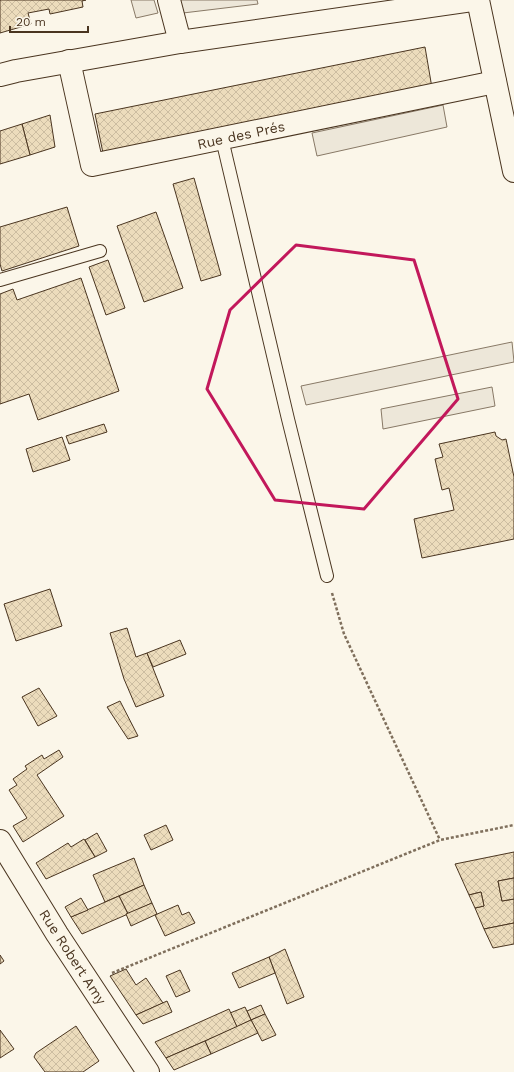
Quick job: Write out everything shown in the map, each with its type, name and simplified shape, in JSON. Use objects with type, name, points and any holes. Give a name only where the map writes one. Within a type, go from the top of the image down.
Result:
[{"type":"street","points":[[169,0],[180,42]]},
{"type":"street","points":[[0,75],[69,61],[180,42],[472,0]]},
{"type":"street","points":[[478,0],[495,82],[511,138],[514,171]]},
{"type":"street","name":"Rue des Prés","points":[[69,61],[92,165],[495,82]]},
{"type":"street","name":"Rue Robert Amy","points":[[0,841],[57,934],[148,1072]]},
{"type":"lane","points":[[222,138],[286,411],[327,576]]},
{"type":"lane","points":[[0,280],[100,251]]},
{"type":"path","points":[[327,576],[344,634],[440,840]]},
{"type":"path","points":[[89,982],[440,840],[514,825]]},
{"type":"highlighted area","points":[[296,245],[414,260],[458,399],[364,509],[275,500],[207,389],[230,310]]},
{"type":"shaded area","points":[[131,0],[154,0],[158,13],[136,18]]},
{"type":"shaded area","points":[[180,0],[257,0],[258,4],[183,13]]},
{"type":"shaded area","points":[[443,105],[447,127],[317,156],[312,133]]},
{"type":"shaded area","points":[[512,342],[514,362],[306,405],[301,386]]},
{"type":"shaded area","points":[[492,387],[495,406],[383,429],[381,409]]},
{"type":"building","points":[[0,0],[86,0],[82,1],[83,7],[50,14],[49,9],[28,13],[31,24],[0,33]]},
{"type":"building","points":[[425,47],[432,88],[103,153],[95,114]]},
{"type":"building","points":[[50,115],[55,147],[30,155],[22,124]]},
{"type":"building","points":[[22,124],[30,155],[0,164],[0,131]]},
{"type":"building","points":[[194,178],[221,275],[201,281],[173,184]]},
{"type":"building","points":[[67,207],[79,246],[2,271],[0,264],[0,227]]},
{"type":"building","points":[[156,212],[183,288],[144,302],[117,226]]},
{"type":"building","points":[[108,260],[125,308],[106,315],[89,267]]},
{"type":"building","points":[[81,278],[119,391],[38,420],[29,394],[0,404],[0,294],[13,289],[17,300]]},
{"type":"building","points":[[104,424],[107,432],[69,444],[66,436]]},
{"type":"building","points":[[495,432],[496,436],[502,440],[506,439],[514,477],[514,539],[422,558],[414,519],[454,510],[449,488],[442,490],[435,459],[443,457],[439,444]]},
{"type":"building","points":[[62,437],[70,460],[33,472],[26,449]]},
{"type":"building","points":[[50,589],[62,626],[16,641],[4,604]]},
{"type":"building","points":[[127,628],[136,657],[147,653],[164,696],[136,707],[124,679],[110,633]]},
{"type":"building","points":[[180,640],[186,654],[153,667],[147,653]]},
{"type":"building","points":[[39,688],[57,716],[38,726],[22,697]]},
{"type":"building","points":[[120,701],[138,736],[128,739],[107,707]]},
{"type":"building","points":[[59,750],[63,757],[37,775],[64,816],[23,842],[13,826],[27,818],[9,790],[17,785],[13,779],[27,769],[25,766],[42,755],[44,759]]},
{"type":"building","points":[[166,825],[173,840],[151,850],[144,835]]},
{"type":"building","points":[[97,833],[107,851],[95,857],[85,840]]},
{"type":"building","points":[[84,839],[95,857],[46,879],[36,863],[68,843],[71,847]]},
{"type":"building","points":[[514,852],[514,878],[498,881],[502,901],[514,899],[514,923],[484,929],[475,908],[484,906],[481,892],[469,895],[455,864]]},
{"type":"building","points":[[134,858],[144,885],[105,902],[93,875]]},
{"type":"building","points":[[514,878],[514,899],[502,901],[498,881]]},
{"type":"building","points":[[144,885],[152,903],[128,914],[119,896]]},
{"type":"building","points":[[481,892],[484,906],[475,908],[469,895]]},
{"type":"building","points":[[119,896],[128,914],[82,934],[71,917]]},
{"type":"building","points":[[81,898],[88,910],[71,917],[65,907]]},
{"type":"building","points":[[152,903],[157,914],[131,926],[126,914]]},
{"type":"building","points":[[178,905],[182,915],[189,912],[195,923],[165,936],[155,915]]},
{"type":"building","points":[[514,923],[514,944],[493,948],[484,929]]},
{"type":"building","points":[[285,949],[304,997],[287,1004],[269,957]]},
{"type":"building","points":[[0,955],[4,961],[0,964]]},
{"type":"building","points":[[269,957],[275,973],[239,988],[232,973]]},
{"type":"building","points":[[126,969],[136,985],[146,978],[163,1003],[136,1015],[110,976]]},
{"type":"building","points":[[180,970],[190,991],[176,997],[166,976]]},
{"type":"building","points":[[167,1001],[172,1012],[143,1024],[136,1015]]},
{"type":"building","points":[[261,1005],[265,1014],[251,1020],[247,1011]]},
{"type":"building","points":[[245,1007],[251,1020],[237,1027],[230,1013]]},
{"type":"building","points":[[229,1009],[237,1027],[166,1058],[155,1042]]},
{"type":"building","points":[[265,1014],[276,1035],[262,1041],[251,1020]]},
{"type":"building","points":[[251,1020],[258,1033],[211,1054],[205,1041]]},
{"type":"building","points":[[76,1026],[99,1061],[83,1072],[45,1072],[34,1057],[36,1053]]},
{"type":"building","points":[[0,1030],[14,1049],[0,1058]]},
{"type":"building","points":[[205,1041],[211,1054],[174,1070],[166,1058]]}]
